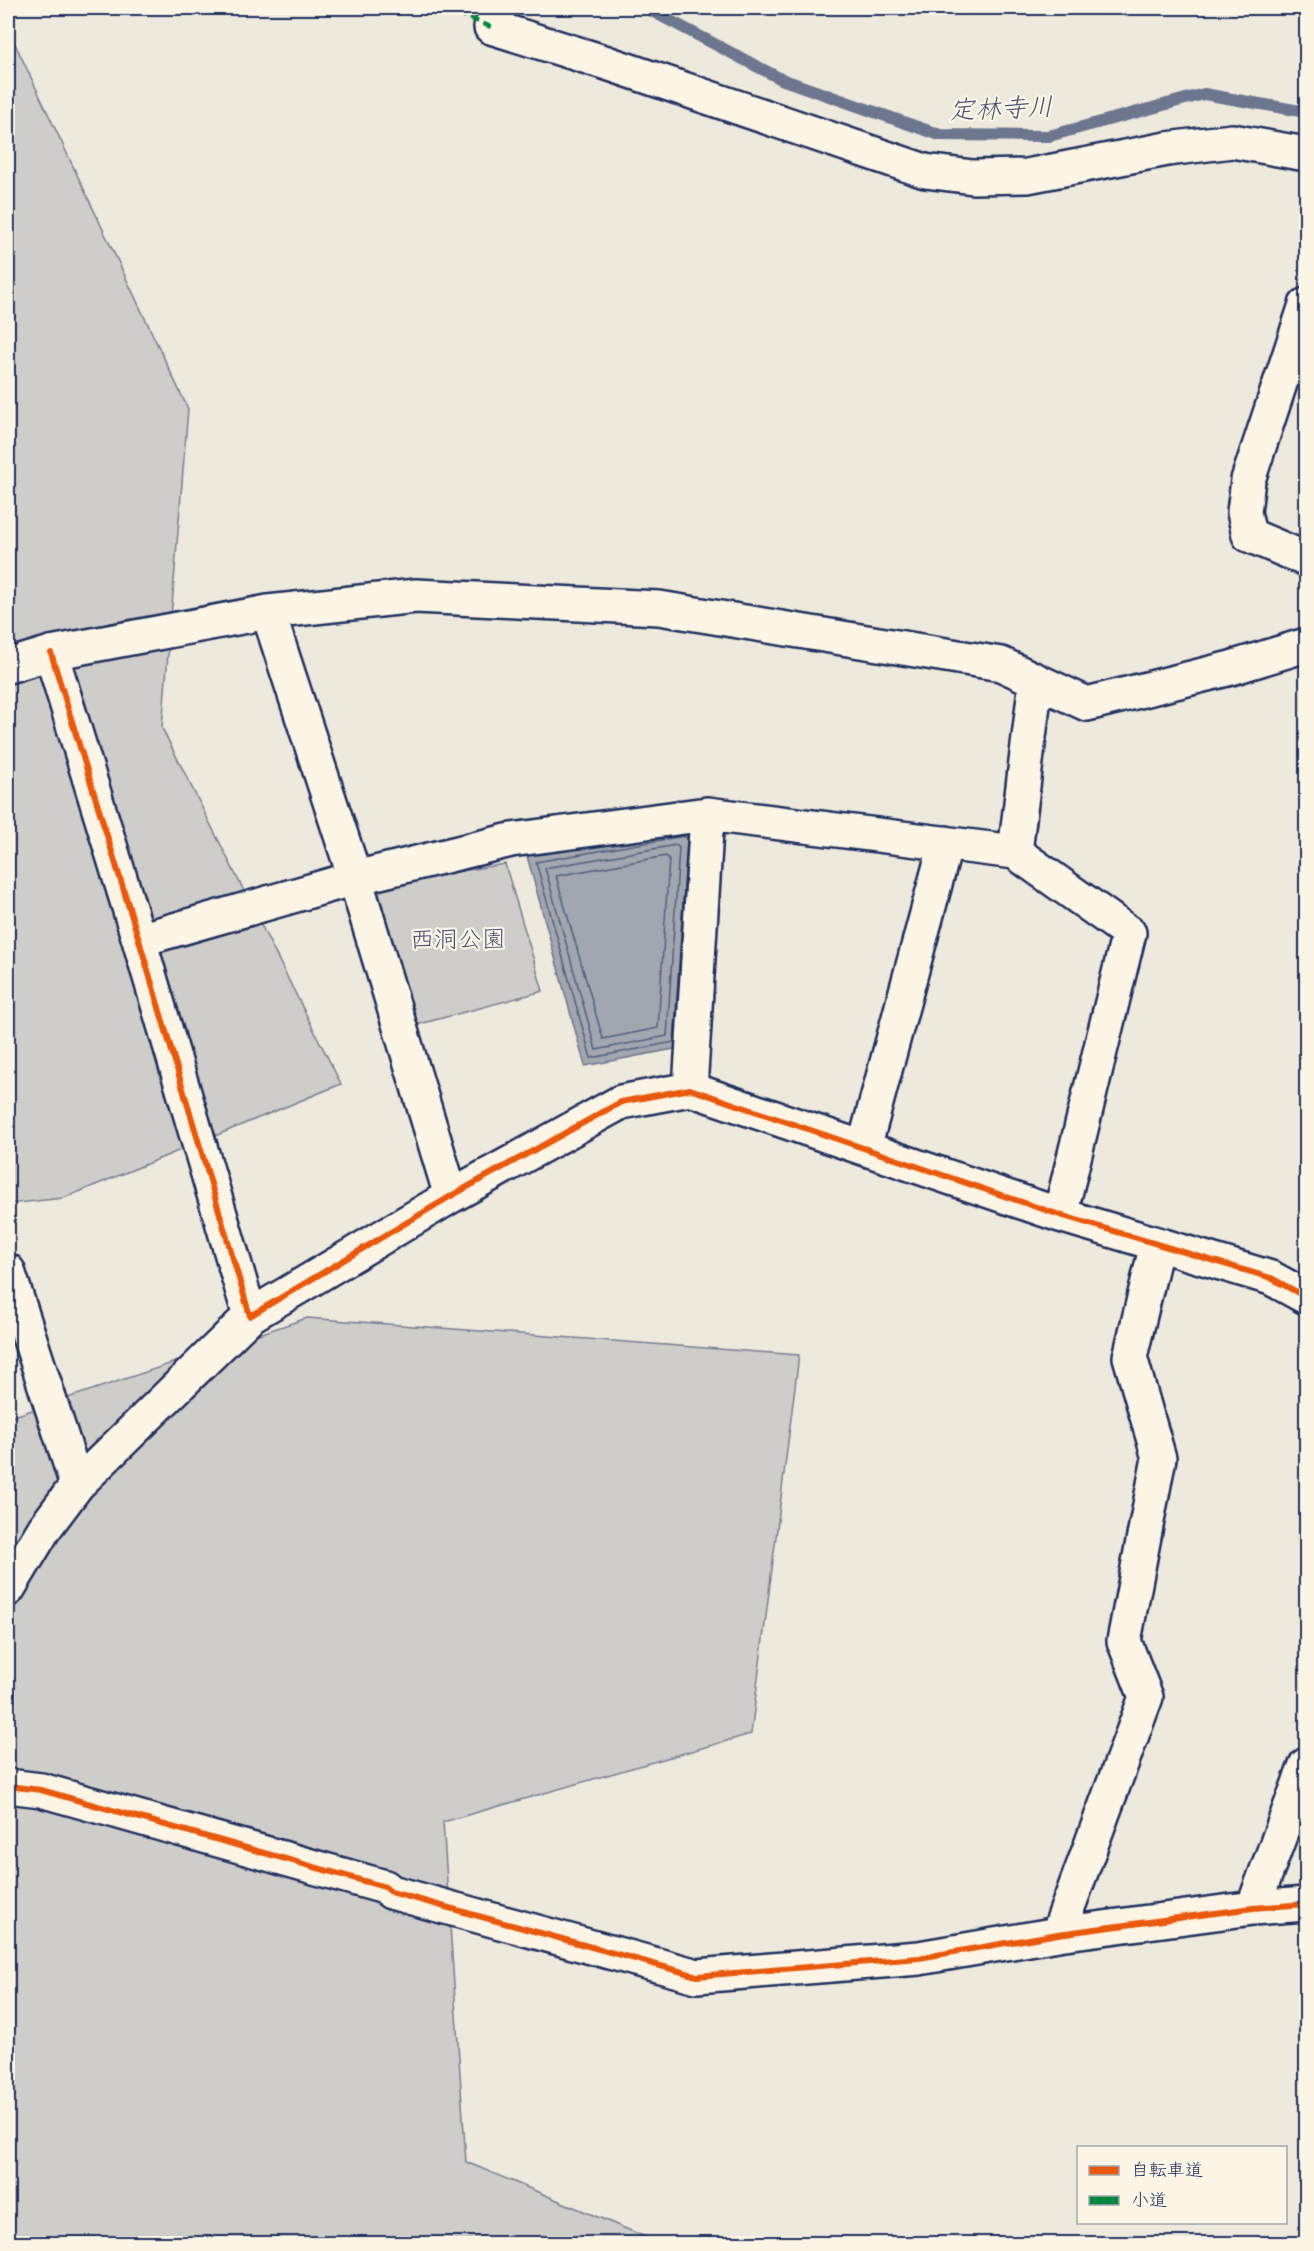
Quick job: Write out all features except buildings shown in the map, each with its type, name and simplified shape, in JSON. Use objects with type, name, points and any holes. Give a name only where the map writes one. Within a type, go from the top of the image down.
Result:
[{"type":"street","points":[[499,8],[491,27],[607,63],[925,171],[973,177],[1027,176],[1167,149],[1232,141],[1306,154]]},
{"type":"street","points":[[1306,305],[1248,480],[1244,512],[1249,535],[1306,559]]},
{"type":"street","points":[[8,666],[51,653],[268,612],[416,597],[659,608],[1001,664],[1087,704],[1231,668],[1306,645]]},
{"type":"street","points":[[268,612],[355,878],[451,1196]]},
{"type":"street","points":[[51,653],[250,1316]]},
{"type":"street","points":[[1015,852],[1036,680]]},
{"type":"street","points":[[139,940],[355,878],[511,840],[707,814],[1015,852],[1129,933],[1060,1215]]},
{"type":"street","points":[[690,1089],[707,814]]},
{"type":"street","points":[[864,1148],[946,843]]},
{"type":"street","points":[[8,1589],[44,1529],[77,1485],[250,1316],[451,1196],[621,1102],[690,1089],[1060,1215],[1271,1278],[1306,1297]]},
{"type":"street","points":[[1058,1934],[1146,1697],[1124,1641],[1159,1458],[1130,1358],[1157,1244]]},
{"type":"street","points":[[8,1271],[77,1485]]},
{"type":"street","points":[[1253,1908],[1306,1765]]},
{"type":"street","points":[[8,1786],[41,1790],[385,1887],[391,1892],[697,1976],[919,1958],[1058,1934],[1253,1908],[1306,1904]]},
{"type":"green space","points":[[8,29],[188,409],[162,728],[341,1084],[64,1198],[8,1204]]},
{"type":"green space","name":"西洞公園","points":[[505,864],[543,991],[416,1025],[370,886]]},
{"type":"green space","points":[[307,1318],[799,1355],[751,1734],[443,1822],[466,2162],[660,2243],[8,2243],[8,1418]]},
{"type":"water","points":[[694,828],[679,1048],[585,1066],[527,856]]},
{"type":"waterway","name":"定林寺川","points":[[646,8],[781,79],[940,135],[1049,136],[1204,94],[1306,112]]},
{"type":"marked path","points":[[445,8],[491,27]]},
{"type":"cycle path","points":[[51,653],[250,1316],[451,1196],[621,1102],[690,1089],[1060,1215],[1271,1278],[1306,1297]]},
{"type":"cycle path","points":[[8,1786],[41,1790],[385,1887],[391,1892],[697,1976],[919,1958],[1058,1934],[1253,1908],[1306,1904]]}]
